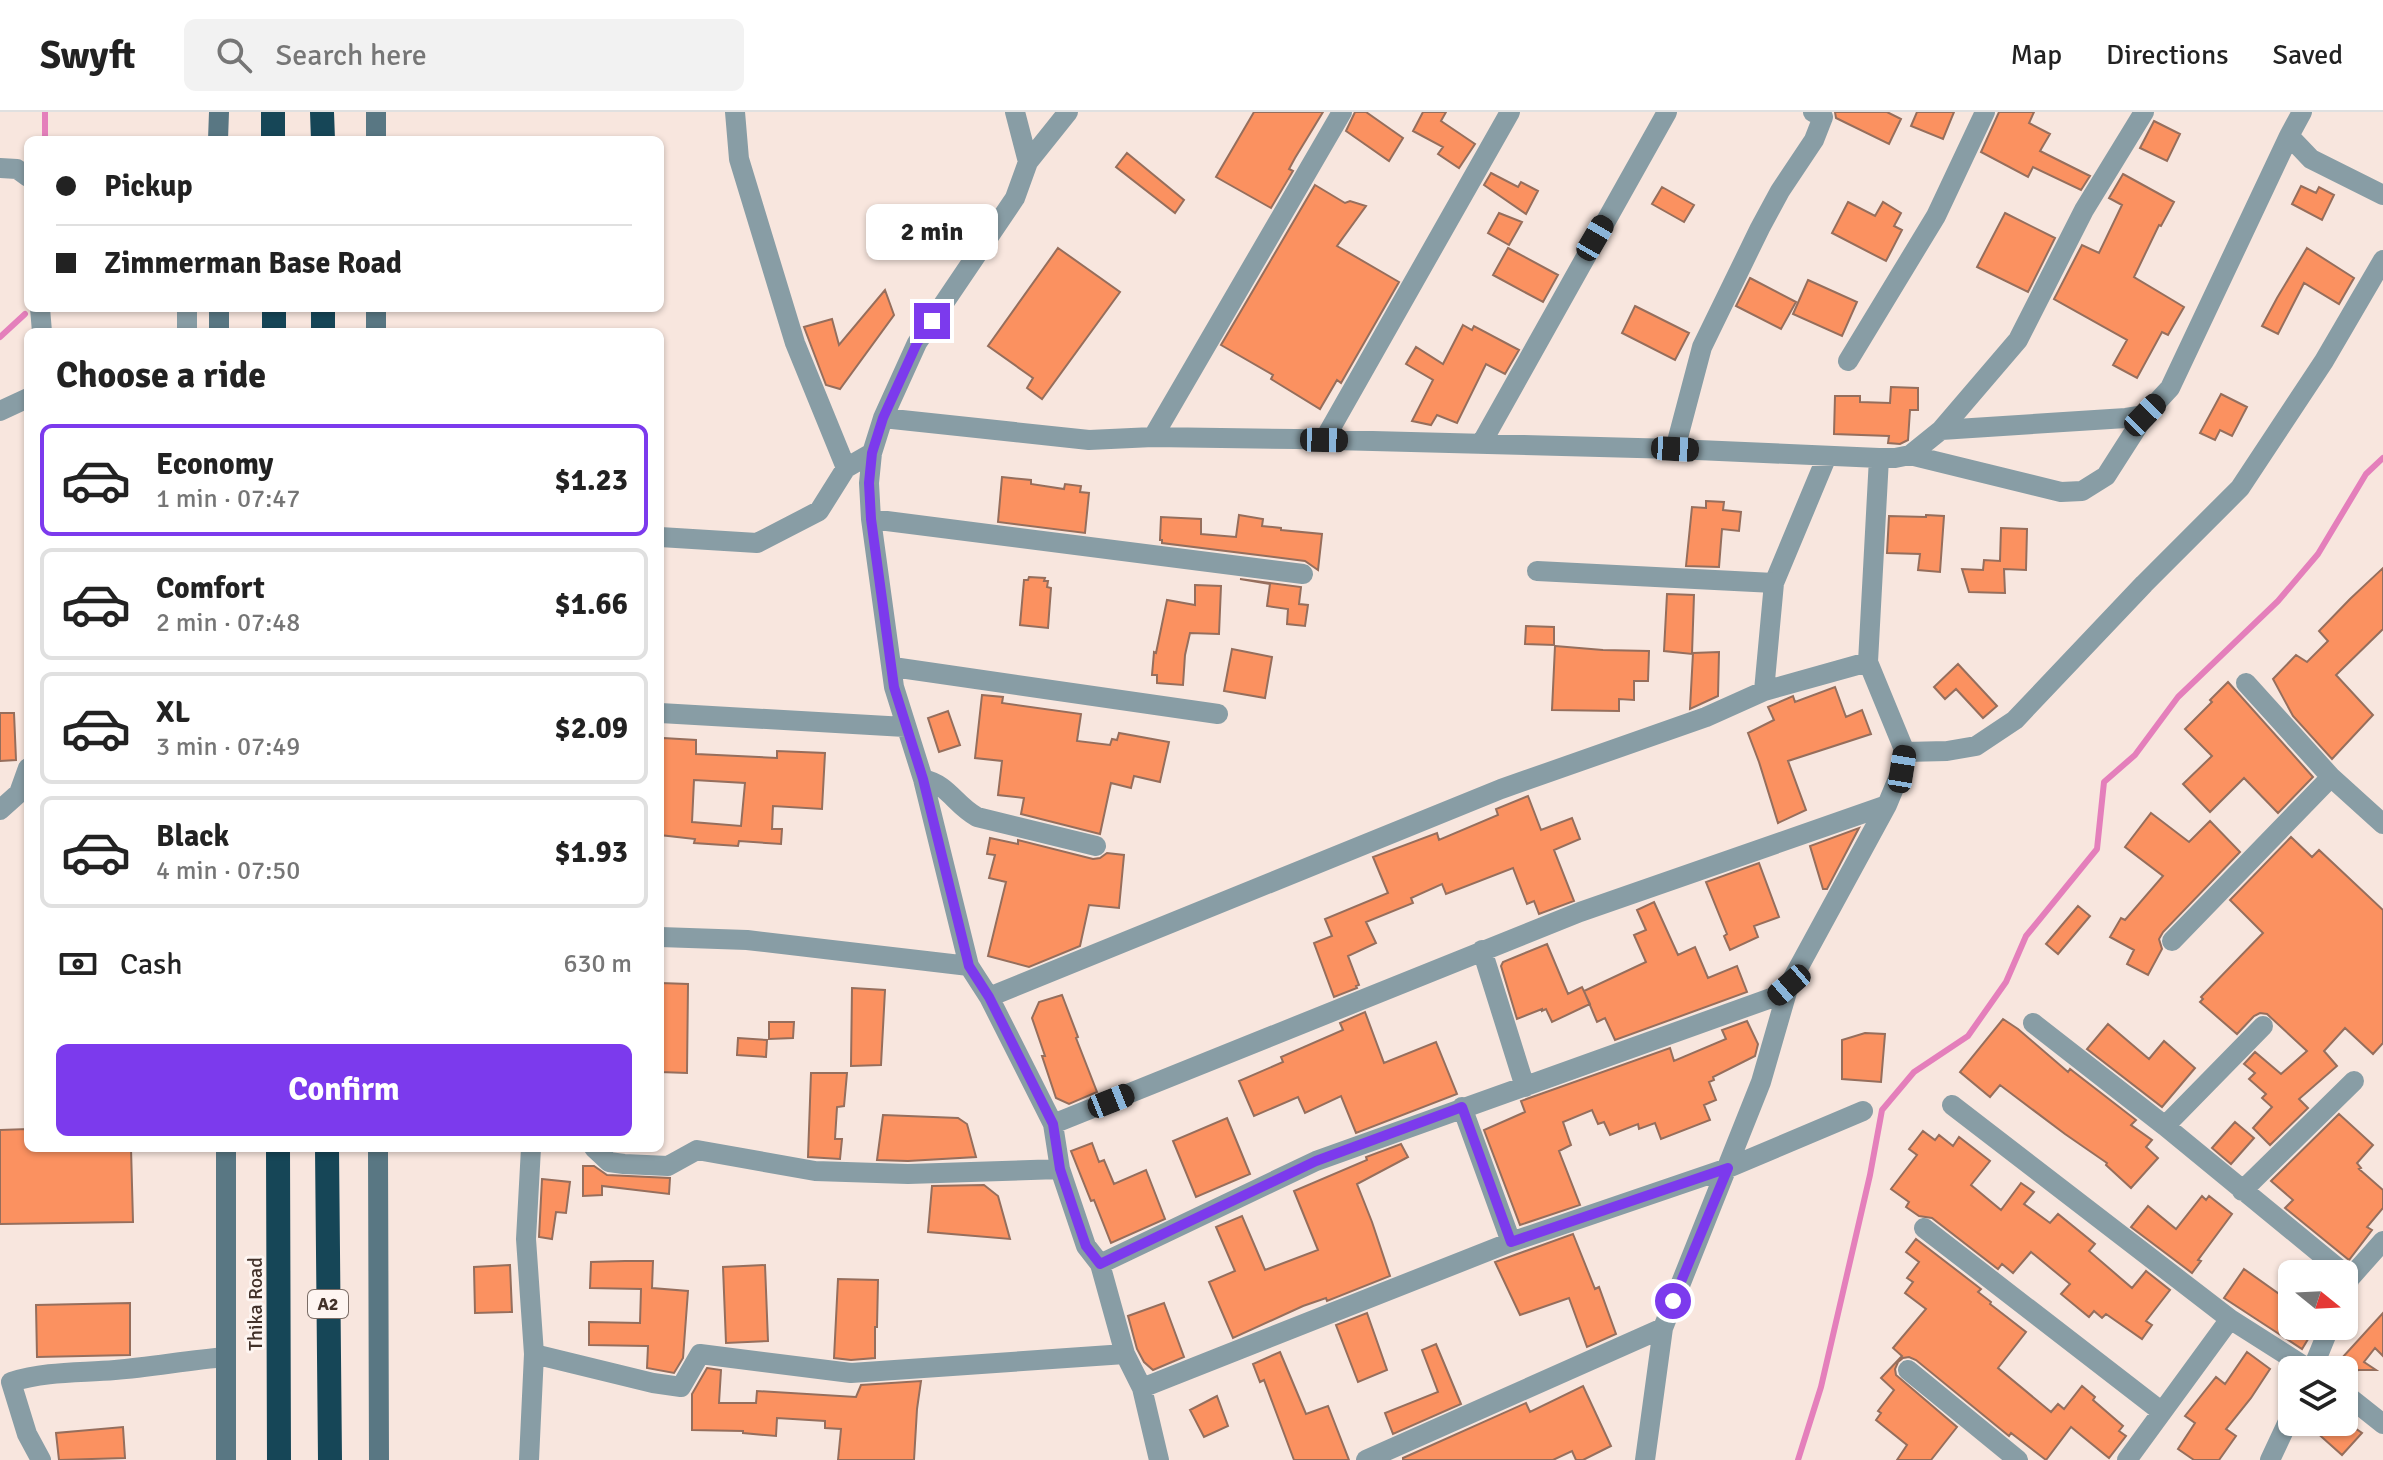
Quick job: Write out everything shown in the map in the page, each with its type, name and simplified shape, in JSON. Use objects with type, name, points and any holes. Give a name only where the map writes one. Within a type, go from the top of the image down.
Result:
[{"type":"highway","points":[[273,112],[273,136]]},
{"type":"highway","points":[[322,112],[323,136]]},
{"type":"highway","name":"Thika Road","points":[[278,1152],[279,1460]]},
{"type":"highway","name":"A2","points":[[327,1152],[330,1460]]},
{"type":"main road","points":[[218,136],[219,112]]},
{"type":"main road","points":[[376,112],[376,136]]},
{"type":"main road","name":"Thika Road","points":[[226,1152],[226,1460]]},
{"type":"main road","points":[[378,1152],[379,1460]]},
{"type":"street","points":[[735,112],[739,159],[795,343],[846,468]]},
{"type":"street","points":[[1015,112],[1028,162]]},
{"type":"street","points":[[1068,112],[1028,162],[1015,198],[917,343],[883,418],[872,453],[869,483],[871,519],[894,687],[923,779],[969,966],[989,997],[1053,1124],[1060,1169],[1086,1246],[1100,1264],[1125,1354],[1142,1388],[1159,1460]]},
{"type":"street","points":[[1153,437],[1342,112]]},
{"type":"street","points":[[1324,440],[1510,112]]},
{"type":"street","points":[[1481,444],[1667,112]]},
{"type":"street","points":[[1848,361],[1936,216],[1985,112]]},
{"type":"street","points":[[1910,455],[1941,430],[2018,340],[2084,210],[2144,112]]},
{"type":"street","points":[[883,418],[1089,440],[1153,437],[1324,440],[1879,458],[1910,455],[2061,492],[2082,491],[2106,476],[2145,415],[2170,388],[2302,112]]},
{"type":"street","points":[[1675,449],[1702,347],[1780,191],[1814,140],[1820,114]]},
{"type":"street","points":[[2289,136],[2311,159],[2383,195]]},
{"type":"street","points":[[0,168],[17,169],[24,174]]},
{"type":"street","points":[[1905,752],[1947,751],[1976,746],[2015,720],[2240,488],[2324,361],[2383,260]]},
{"type":"street","points":[[0,411],[24,400]]},
{"type":"street","points":[[1941,430],[2145,415]]},
{"type":"street","points":[[664,537],[757,543],[819,511],[846,468],[872,453]]},
{"type":"street","points":[[1764,691],[1774,583],[1827,456]]},
{"type":"street","points":[[1645,1460],[1663,1328],[1761,1082],[1789,985],[1887,805],[1902,769],[1905,752],[1868,662],[1879,458]]},
{"type":"street","points":[[871,519],[1303,574]]},
{"type":"street","points":[[1537,571],[1774,583]]},
{"type":"street","points":[[989,997],[1501,789],[1706,717],[1764,691],[1868,662]]},
{"type":"street","points":[[893,667],[1218,714]]},
{"type":"street","points":[[2246,683],[2331,777],[2383,824]]},
{"type":"street","points":[[664,713],[905,727]]},
{"type":"street","points":[[2172,941],[2331,777]]},
{"type":"street","points":[[0,810],[19,793],[24,779]]},
{"type":"street","points":[[923,779],[937,782],[964,810],[977,817],[1096,846]]},
{"type":"street","points":[[1053,1124],[1580,912],[1887,805]]},
{"type":"street","points":[[664,937],[747,940],[969,966]]},
{"type":"street","points":[[1482,950],[1525,1087]]},
{"type":"street","points":[[1100,1264],[1316,1161],[1774,997],[1789,985]]},
{"type":"street","points":[[2033,1023],[2165,1126],[2318,1260]]},
{"type":"street","points":[[2165,1126],[2263,1026]]},
{"type":"street","points":[[2242,1191],[2354,1081]]},
{"type":"street","points":[[1952,1105],[2230,1319],[2289,1356]]},
{"type":"street","points":[[1462,1107],[1511,1242]]},
{"type":"street","points":[[1142,1388],[1511,1242],[1728,1168],[1863,1111]]},
{"type":"street","points":[[598,1152],[609,1162],[668,1166],[697,1150],[815,1171],[908,1174],[1060,1169]]},
{"type":"street","points":[[529,1460],[534,1354],[526,1239],[531,1152]]},
{"type":"street","points":[[1924,1228],[2162,1412]]},
{"type":"street","points":[[2358,1272],[2383,1241]]},
{"type":"street","points":[[2127,1460],[2230,1319]]},
{"type":"street","points":[[1366,1460],[1663,1328]]},
{"type":"street","points":[[534,1354],[681,1387],[700,1354],[851,1373],[1125,1354]]},
{"type":"street","points":[[41,1460],[6,1384],[56,1372],[116,1370],[226,1357]]},
{"type":"street","points":[[1908,1370],[2018,1460]]},
{"type":"street","points":[[2358,1404],[2383,1424]]},
{"type":"street","points":[[2270,1460],[2281,1436]]},
{"type":"building","points":[[1254,112],[1323,112],[1289,169],[1293,171],[1271,208],[1216,177]]},
{"type":"building","points":[[1355,112],[1366,112],[1403,138],[1389,161],[1346,131]]},
{"type":"building","points":[[1423,112],[1446,112],[1441,121],[1475,144],[1459,168],[1438,154],[1443,147],[1413,131]]},
{"type":"building","points":[[1835,112],[1887,112],[1901,119],[1889,144],[1836,118]]},
{"type":"building","points":[[1917,112],[1954,112],[1943,139],[1911,126]]},
{"type":"building","points":[[1999,112],[2034,112],[2029,123],[2050,134],[2040,151],[2090,176],[2081,190],[2033,167],[2028,177],[1981,152]]},
{"type":"building","points":[[2154,121],[2180,134],[2167,161],[2140,148]]},
{"type":"building","points":[[1127,153],[1184,200],[1175,213],[1116,167]]},
{"type":"building","points":[[1491,173],[1518,187],[1521,182],[1538,191],[1526,214],[1484,185]]},
{"type":"building","points":[[2123,174],[2174,202],[2159,225],[2134,277],[2184,307],[2168,335],[2162,332],[2137,378],[2113,365],[2127,340],[2054,299],[2082,245],[2099,253],[2122,205],[2109,198]]},
{"type":"building","points":[[1315,185],[1345,203],[1350,201],[1366,206],[1337,246],[1399,282],[1341,383],[1337,380],[1320,409],[1271,379],[1273,375],[1221,345]]},
{"type":"building","points":[[2301,186],[2316,193],[2319,187],[2334,195],[2322,220],[2292,204]]},
{"type":"building","points":[[1662,187],[1694,205],[1684,222],[1652,204]]},
{"type":"building","points":[[1848,202],[1875,216],[1883,202],[1901,213],[1894,226],[1902,230],[1886,261],[1832,233]]},
{"type":"building","points":[[1499,213],[1522,222],[1509,245],[1488,233]]},
{"type":"building","points":[[2005,213],[2055,238],[2028,292],[1977,267]]},
{"type":"building","points":[[1058,248],[1120,292],[1042,399],[1027,388],[1033,378],[988,346]]},
{"type":"building","points":[[1508,248],[1558,275],[1543,302],[1493,275]]},
{"type":"building","points":[[2307,248],[2354,278],[2339,304],[2304,283],[2278,334],[2262,326]]},
{"type":"building","points":[[1750,278],[1796,302],[1781,329],[1736,306]]},
{"type":"building","points":[[1808,280],[1857,302],[1842,336],[1793,314]]},
{"type":"building","points":[[885,290],[894,315],[840,389],[826,385],[804,327],[832,319],[839,345]]},
{"type":"building","points":[[1635,306],[1689,333],[1675,360],[1622,333]]},
{"type":"building","points":[[1463,325],[1472,330],[1474,326],[1519,350],[1505,374],[1486,364],[1457,423],[1437,415],[1431,425],[1412,421],[1433,380],[1406,364],[1416,347],[1443,364]]},
{"type":"building","points":[[1891,387],[1918,388],[1918,410],[1910,410],[1908,440],[1900,444],[1888,443],[1889,436],[1834,434],[1835,396],[1860,396],[1860,402],[1890,403]]},
{"type":"building","points":[[2221,394],[2247,407],[2232,436],[2220,430],[2215,440],[2200,433]]},
{"type":"building","points":[[1002,477],[1031,480],[1031,484],[1064,489],[1065,484],[1081,486],[1080,492],[1089,493],[1085,533],[998,522]]},
{"type":"building","points":[[1706,501],[1724,502],[1723,510],[1741,512],[1739,531],[1722,529],[1719,567],[1686,566],[1692,507],[1706,508]]},
{"type":"building","points":[[1239,515],[1263,519],[1262,526],[1322,534],[1318,570],[1305,561],[1162,543],[1160,540],[1161,517],[1201,519],[1201,534],[1236,537]]},
{"type":"building","points":[[1889,516],[1944,516],[1940,572],[1918,570],[1920,554],[1887,553]]},
{"type":"building","points":[[2001,528],[2027,529],[2026,570],[2004,569],[2005,593],[1969,592],[1962,569],[1983,570],[1984,560],[2000,561]]},
{"type":"building","points":[[2383,568],[2383,629],[2336,675],[2373,715],[2332,759],[2293,716],[2273,679],[2296,655],[2307,662],[2328,641],[2319,631]]},
{"type":"building","points":[[1029,577],[1045,578],[1047,587],[1051,588],[1048,628],[1020,625],[1024,580]]},
{"type":"building","points":[[1240,579],[1301,587],[1299,604],[1308,605],[1305,626],[1287,624],[1288,609],[1267,606],[1270,584]]},
{"type":"building","points":[[1195,585],[1221,586],[1219,634],[1190,633],[1183,685],[1157,683],[1157,675],[1152,675],[1154,652],[1167,600],[1195,605]]},
{"type":"building","points":[[1667,594],[1694,595],[1692,654],[1664,651]]},
{"type":"building","points":[[1526,626],[1554,627],[1554,645],[1525,644]]},
{"type":"building","points":[[1555,646],[1649,651],[1648,681],[1634,681],[1634,700],[1619,699],[1619,711],[1552,710]]},
{"type":"building","points":[[1232,649],[1272,657],[1265,698],[1224,691]]},
{"type":"building","points":[[1719,652],[1718,696],[1690,709],[1693,653]]},
{"type":"building","points":[[1958,664],[1997,706],[1983,718],[1956,689],[1945,699],[1934,687]]},
{"type":"building","points":[[2228,682],[2313,777],[2278,813],[2244,778],[2210,812],[2183,784],[2212,756],[2185,729]]},
{"type":"building","points":[[1835,687],[1846,717],[1862,710],[1871,734],[1788,761],[1806,810],[1778,823],[1748,733],[1774,720],[1768,707],[1793,696],[1795,702]]},
{"type":"building","points":[[982,695],[1003,697],[1002,703],[1081,714],[1077,741],[1110,745],[1112,739],[1117,740],[1119,733],[1169,742],[1160,782],[1134,776],[1131,788],[1111,783],[1100,834],[1021,814],[1024,798],[998,795],[1002,761],[975,758]]},
{"type":"building","points":[[948,711],[960,745],[939,752],[928,718]]},
{"type":"building","points":[[0,713],[14,713],[16,760],[0,761]]},
{"type":"building","points":[[664,738],[696,740],[696,754],[777,758],[777,751],[825,753],[822,809],[773,806],[772,829],[782,829],[781,844],[739,841],[738,846],[694,843],[695,839],[664,835]],"holes":[[[694,780],[745,783],[741,826],[692,822]]]},
{"type":"building","points":[[1528,796],[1541,830],[1572,818],[1580,839],[1554,850],[1574,901],[1539,914],[1534,901],[1527,904],[1513,868],[1446,894],[1442,884],[1411,898],[1413,903],[1366,922],[1376,943],[1348,956],[1359,985],[1334,997],[1314,943],[1332,936],[1325,919],[1388,893],[1373,857],[1437,833],[1439,840],[1498,815],[1496,809]]},
{"type":"building","points":[[2151,813],[2189,842],[2210,821],[2240,852],[2163,932],[2159,939],[2162,949],[2148,975],[2127,964],[2134,950],[2110,937],[2121,918],[2125,920],[2163,876],[2125,847]]},
{"type":"building","points":[[1859,828],[1827,889],[1823,889],[1810,846]]},
{"type":"building","points":[[2291,837],[2312,857],[2319,850],[2383,910],[2383,1043],[2373,1054],[2345,1028],[2324,1051],[2337,1066],[2299,1099],[2308,1108],[2270,1145],[2253,1128],[2272,1107],[2262,1098],[2266,1094],[2249,1079],[2255,1073],[2244,1064],[2255,1052],[2281,1074],[2307,1051],[2267,1014],[2254,1016],[2237,1034],[2200,1002],[2201,997],[2263,933],[2230,900]]},
{"type":"building","points":[[990,838],[1018,844],[1018,840],[1093,859],[1107,853],[1124,855],[1119,908],[1089,905],[1080,946],[1029,967],[988,956],[1006,882],[989,878],[995,855],[987,854]]},
{"type":"building","points":[[1759,863],[1779,917],[1754,926],[1758,937],[1730,950],[1724,936],[1727,934],[1706,882]]},
{"type":"building","points":[[1654,902],[1678,955],[1695,947],[1708,978],[1737,966],[1747,992],[1615,1040],[1605,1018],[1597,1022],[1584,991],[1646,962],[1634,935],[1646,930],[1637,910]]},
{"type":"building","points":[[2078,906],[2090,916],[2058,954],[2046,944]]},
{"type":"building","points":[[1547,944],[1568,994],[1582,987],[1590,1004],[1552,1022],[1546,1009],[1517,1019],[1501,966],[1503,962]]},
{"type":"building","points":[[664,983],[688,984],[687,1073],[664,1072]]},
{"type":"building","points":[[852,988],[885,990],[881,1065],[851,1066]]},
{"type":"building","points":[[1062,995],[1097,1092],[1069,1104],[1056,1098],[1032,1018],[1039,1002]]},
{"type":"building","points":[[1365,1012],[1384,1063],[1436,1042],[1457,1094],[1356,1133],[1341,1096],[1305,1113],[1298,1097],[1254,1116],[1239,1081],[1283,1062],[1281,1057],[1343,1030],[1340,1023]]},
{"type":"building","points":[[2003,1019],[2068,1072],[2070,1069],[2136,1120],[2131,1125],[2152,1140],[2146,1147],[2158,1158],[2131,1188],[2107,1163],[2000,1085],[1990,1097],[1960,1072]]},
{"type":"building","points":[[1747,1021],[1758,1044],[1755,1056],[1709,1082],[1716,1100],[1704,1105],[1710,1120],[1661,1139],[1655,1123],[1639,1129],[1638,1124],[1610,1135],[1604,1122],[1598,1124],[1592,1110],[1563,1122],[1571,1145],[1559,1151],[1580,1205],[1520,1225],[1484,1130],[1525,1112],[1521,1101],[1670,1048],[1674,1061],[1726,1039],[1722,1030]]},
{"type":"building","points":[[769,1022],[794,1022],[793,1038],[769,1039]]},
{"type":"building","points":[[2108,1024],[2149,1059],[2164,1041],[2195,1068],[2162,1107],[2087,1049]]},
{"type":"building","points":[[1865,1033],[1885,1034],[1881,1082],[1842,1079],[1842,1040]]},
{"type":"building","points":[[738,1038],[767,1040],[766,1057],[737,1055]]},
{"type":"building","points":[[811,1073],[847,1073],[844,1106],[837,1107],[835,1139],[842,1139],[840,1159],[808,1157]]},
{"type":"building","points":[[2339,1114],[2373,1145],[2357,1163],[2359,1169],[2383,1190],[2383,1208],[2367,1227],[2372,1230],[2349,1260],[2285,1208],[2293,1200],[2271,1181]]},
{"type":"building","points":[[883,1115],[958,1118],[967,1124],[976,1157],[877,1160]]},
{"type":"building","points":[[1227,1118],[1250,1174],[1196,1197],[1173,1141]]},
{"type":"building","points":[[2235,1122],[2254,1138],[2231,1164],[2212,1148]]},
{"type":"building","points":[[24,1129],[24,1152],[131,1152],[133,1222],[0,1224],[0,1130]]},
{"type":"building","points":[[1923,1131],[1935,1140],[1939,1135],[1953,1146],[1959,1137],[1990,1161],[1971,1185],[2001,1210],[2021,1183],[2034,1192],[2024,1204],[2050,1223],[2058,1214],[2095,1244],[2089,1251],[2132,1288],[2146,1271],[2170,1290],[2146,1321],[2152,1325],[2142,1339],[2106,1314],[2102,1318],[2094,1311],[2089,1317],[2061,1294],[2070,1284],[2031,1252],[2013,1273],[2002,1264],[1998,1269],[1932,1218],[1919,1216],[1906,1207],[1909,1202],[1891,1189],[1917,1155],[1909,1149]]},
{"type":"building","points":[[1092,1143],[1099,1162],[1104,1160],[1114,1184],[1146,1170],[1165,1219],[1111,1243],[1071,1151]]},
{"type":"building","points":[[1401,1144],[1408,1157],[1357,1184],[1390,1276],[1327,1301],[1326,1298],[1303,1306],[1233,1338],[1209,1282],[1235,1271],[1216,1227],[1242,1216],[1265,1270],[1318,1250],[1294,1191]]},
{"type":"building","points":[[583,1166],[594,1166],[607,1175],[670,1178],[669,1194],[602,1186],[602,1195],[583,1196]]},
{"type":"building","points":[[542,1179],[570,1182],[566,1213],[556,1212],[552,1239],[539,1237]]},
{"type":"building","points":[[984,1185],[998,1196],[1010,1239],[928,1232],[932,1186]]},
{"type":"building","points":[[2202,1196],[2206,1200],[2209,1196],[2232,1214],[2192,1273],[2131,1227],[2148,1206],[2176,1229]]},
{"type":"building","points":[[1573,1234],[1595,1289],[1599,1287],[1616,1334],[1587,1347],[1569,1298],[1520,1315],[1495,1262]]},
{"type":"building","points":[[1916,1239],[1981,1289],[1978,1292],[1990,1304],[2026,1332],[1998,1368],[2051,1412],[2058,1404],[2064,1409],[2082,1386],[2123,1426],[2119,1431],[2126,1436],[2109,1458],[2071,1427],[2046,1460],[2011,1433],[2009,1436],[1909,1357],[1898,1362],[1896,1375],[1957,1427],[1931,1460],[1897,1460],[1907,1445],[1876,1420],[1881,1413],[1878,1411],[1894,1390],[1881,1378],[1902,1356],[1893,1348],[1926,1309],[1905,1293],[1913,1282],[1907,1278],[1919,1262],[1906,1252]]},
{"type":"building","points":[[653,1261],[652,1288],[688,1291],[683,1358],[674,1373],[647,1368],[648,1346],[589,1345],[589,1322],[640,1323],[641,1289],[590,1288],[591,1262]]},
{"type":"building","points":[[510,1265],[512,1312],[475,1313],[474,1267]]},
{"type":"building","points":[[765,1265],[768,1341],[726,1343],[723,1267]]},
{"type":"building","points":[[2244,1269],[2278,1293],[2278,1333],[2224,1298]]},
{"type":"building","points":[[838,1279],[878,1280],[875,1358],[834,1358]]},
{"type":"building","points":[[130,1303],[130,1355],[37,1357],[36,1305]]},
{"type":"building","points":[[1164,1303],[1184,1357],[1153,1370],[1137,1349],[1128,1316]]},
{"type":"building","points":[[1367,1313],[1387,1370],[1358,1382],[1336,1325]]},
{"type":"building","points":[[2383,1313],[2383,1356],[2375,1348],[2364,1362],[2376,1370],[2358,1370],[2358,1356],[2344,1356]]},
{"type":"building","points":[[2288,1340],[2307,1340],[2302,1349]]},
{"type":"building","points":[[1436,1344],[1461,1404],[1393,1434],[1385,1413],[1438,1392],[1422,1350]]},
{"type":"building","points":[[1280,1352],[1306,1414],[1328,1406],[1349,1460],[1294,1460],[1264,1380],[1260,1382],[1253,1364]]},
{"type":"building","points":[[2247,1352],[2270,1369],[2226,1429],[2236,1436],[2219,1460],[2194,1460],[2178,1449],[2195,1423],[2185,1416],[2216,1377],[2225,1384]]},
{"type":"building","points":[[707,1368],[721,1370],[719,1403],[756,1403],[757,1391],[856,1397],[861,1385],[921,1381],[914,1460],[838,1460],[841,1429],[825,1428],[825,1421],[777,1418],[776,1436],[743,1431],[692,1430],[692,1394]]},
{"type":"building","points":[[1583,1386],[1611,1446],[1583,1460],[1576,1460],[1572,1451],[1553,1460],[1403,1460],[1526,1403],[1530,1412]]},
{"type":"building","points":[[1217,1396],[1228,1426],[1204,1437],[1190,1410]]},
{"type":"building","points":[[123,1427],[125,1458],[59,1460],[56,1433]]},
{"type":"building","points":[[2358,1430],[2362,1433],[2342,1455],[2321,1436],[2358,1436]]},
{"type":"waterway","points":[[45,112],[45,136]]},
{"type":"waterway","points":[[0,337],[25,314]]},
{"type":"waterway","points":[[1798,1460],[1821,1387],[1882,1110],[1914,1072],[1968,1036],[2006,982],[2026,936],[2097,849],[2104,782],[2135,755],[2178,697],[2278,601],[2318,554],[2366,474],[2383,458]]},
{"type":"route","points":[[932,321],[917,343],[883,418],[872,453],[869,483],[871,519],[894,687],[923,779],[969,966],[989,997],[1053,1124],[1060,1169],[1086,1246],[1100,1264],[1316,1161],[1462,1107],[1511,1242],[1728,1168],[1673,1301]]}]
